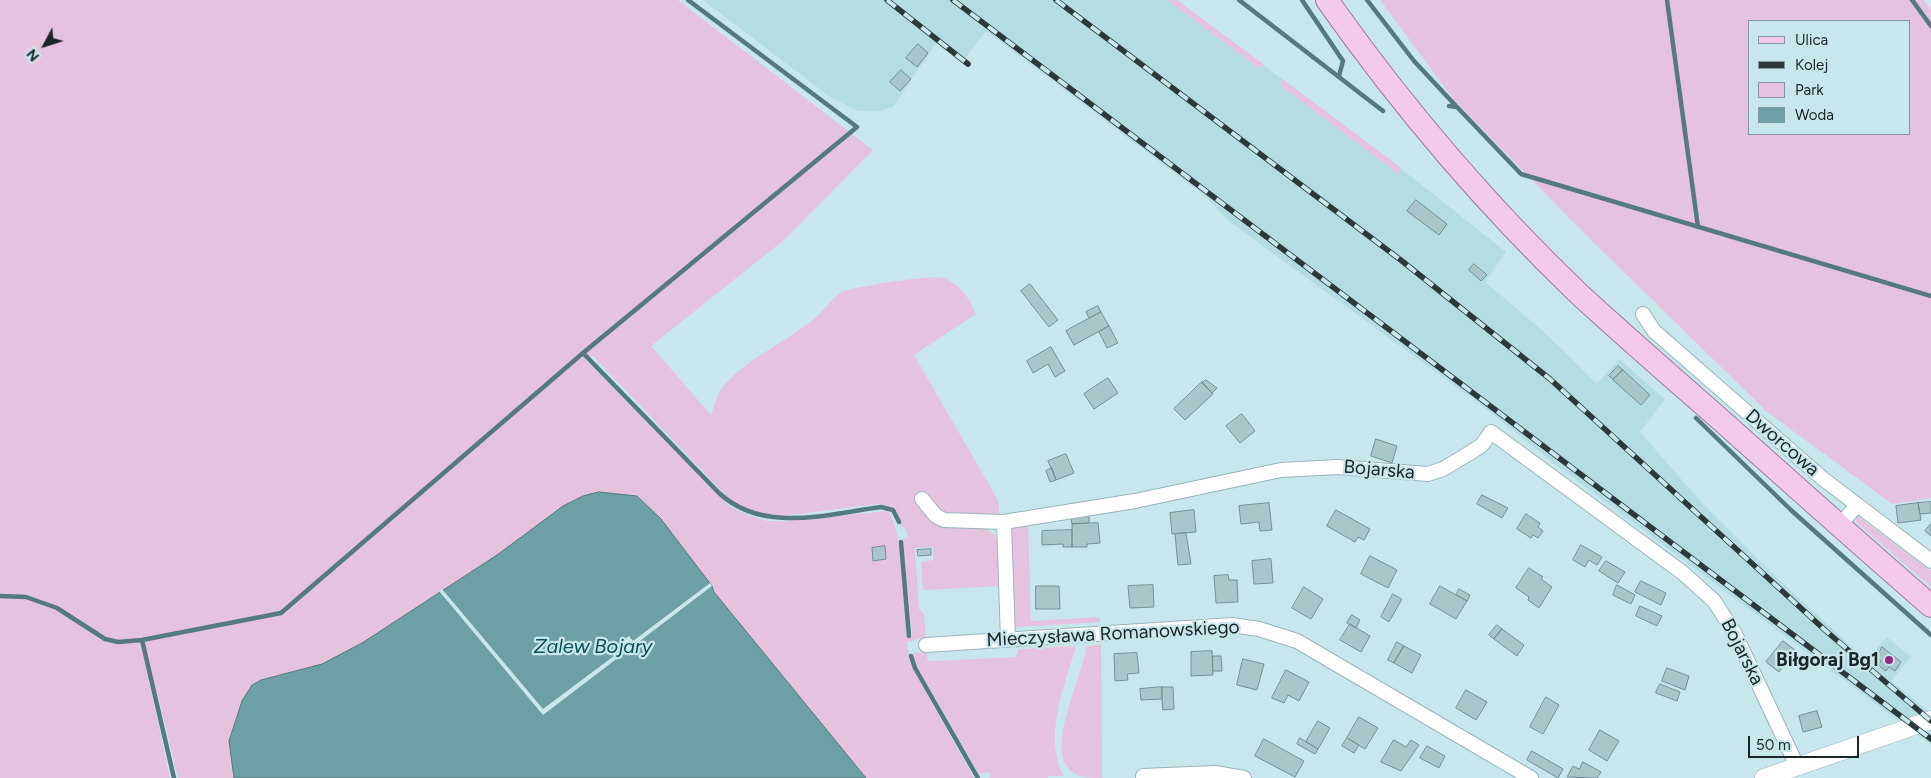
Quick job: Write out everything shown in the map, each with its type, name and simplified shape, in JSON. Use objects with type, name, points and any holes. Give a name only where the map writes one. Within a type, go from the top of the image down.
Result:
[{"type":"main road","points":[[1327,0],[1399,97],[1516,231],[1625,336],[1931,606]]},
{"type":"street","name":"Dworcowa","points":[[1643,314],[1654,331],[1857,505],[1931,561]]},
{"type":"street","name":"Bojarska","points":[[922,499],[936,516],[944,520],[1004,522],[1135,501],[1281,470],[1338,467],[1428,474],[1443,469],[1482,445],[1491,432],[1683,573],[1714,600],[1734,632],[1797,766]]},
{"type":"street","points":[[1839,526],[1857,505]]},
{"type":"street","points":[[1004,522],[1008,639]]},
{"type":"street","name":"Mieczysława Romanowskiego","points":[[926,645],[1232,625],[1274,632],[1297,641],[1531,778]]},
{"type":"street","points":[[1764,778],[1931,720]]},
{"type":"street","points":[[1143,776],[1232,774],[1244,778]]},
{"type":"shaded area","points":[[703,0],[1177,0],[1412,177],[1506,252],[1485,282],[1543,331],[1597,384],[1619,359],[1665,399],[1640,432],[1703,504],[1774,575],[1866,660],[1887,637],[1911,657],[1891,681],[1931,713],[1931,745],[1556,465],[1485,408],[1230,222],[1204,195],[986,31],[962,62],[936,43],[893,107],[880,111],[857,111],[830,97]]},
{"type":"green space","points":[[0,0],[678,0],[873,150],[784,240],[651,346],[711,415],[719,393],[739,370],[814,319],[842,292],[893,282],[937,277],[944,278],[960,288],[976,314],[914,355],[998,500],[1000,517],[928,515],[961,520],[991,532],[998,540],[1001,550],[1001,586],[923,590],[921,562],[933,560],[933,547],[915,548],[919,609],[924,614],[926,637],[907,642],[909,658],[913,669],[974,778],[178,778],[160,703],[142,649],[170,778],[0,778]],"holes":[[[593,356],[729,499],[755,512],[775,516],[878,504],[894,507],[903,528],[906,529],[908,538],[903,538],[912,638],[907,638],[897,533],[887,511],[767,521],[729,506],[586,360]]]},
{"type":"green space","points":[[1167,0],[1177,0],[1262,63],[1263,67],[1257,67]]},
{"type":"green space","points":[[1380,0],[1924,0],[1931,10],[1931,498],[1892,504],[1766,411],[1581,230],[1454,100]]},
{"type":"green space","points":[[1281,80],[1284,80],[1400,167],[1400,173],[1397,173],[1281,86]]},
{"type":"green space","points":[[1856,515],[1931,571],[1931,587],[1856,522]]},
{"type":"green space","points":[[1028,523],[1031,621],[1100,617],[1100,622],[1015,627],[1011,535],[1014,526]]},
{"type":"green space","points":[[1101,645],[1102,778],[1090,778],[1072,772],[1064,761],[1062,747],[1063,730],[1084,659],[1086,646]]},
{"type":"green space","points":[[1076,646],[1062,694],[1055,728],[1055,745],[1058,761],[1064,776],[1048,776],[1048,778],[989,778],[991,776],[989,772],[979,774],[915,663],[913,653],[926,652],[928,661],[936,661],[1016,657],[1019,649]]},
{"type":"water","name":"Zalew Bojary","points":[[599,492],[637,496],[661,519],[712,586],[714,592],[866,778],[234,778],[229,741],[242,701],[252,685],[261,680],[322,664],[362,643],[497,555],[563,506],[583,496]]},
{"type":"pier","points":[[710,583],[712,586],[543,715],[439,591],[442,589],[543,709],[622,650],[618,644],[629,636],[633,641]]},
{"type":"building","points":[[918,44],[928,53],[917,67],[906,58]]},
{"type":"building","points":[[901,70],[911,79],[900,91],[890,82]]},
{"type":"building","points":[[1416,200],[1447,224],[1439,235],[1407,211]]},
{"type":"building","points":[[1474,264],[1487,275],[1481,281],[1469,270]]},
{"type":"building","points":[[1030,284],[1058,320],[1049,327],[1021,291]]},
{"type":"building","points":[[1098,306],[1101,312],[1089,318],[1086,312]]},
{"type":"building","points":[[1101,312],[1109,326],[1074,345],[1066,331]]},
{"type":"building","points":[[1109,326],[1118,343],[1107,348],[1099,332]]},
{"type":"building","points":[[1051,347],[1065,371],[1055,377],[1048,364],[1033,373],[1027,361]]},
{"type":"building","points":[[1618,366],[1623,370],[1613,379],[1609,376]]},
{"type":"building","points":[[1623,370],[1650,395],[1641,405],[1613,380]]},
{"type":"building","points":[[1108,378],[1118,393],[1094,409],[1084,394]]},
{"type":"building","points":[[1206,380],[1217,388],[1212,393],[1202,383]]},
{"type":"building","points":[[1202,382],[1213,394],[1185,420],[1174,409]]},
{"type":"building","points":[[1242,414],[1255,431],[1240,443],[1226,426]]},
{"type":"building","points":[[1376,439],[1397,446],[1392,463],[1371,456]]},
{"type":"building","points":[[1066,454],[1074,473],[1056,480],[1048,461]]},
{"type":"building","points":[[1052,468],[1056,480],[1050,482],[1046,471]]},
{"type":"building","points":[[1482,495],[1508,508],[1502,518],[1477,504]]},
{"type":"building","points":[[1931,502],[1931,513],[1920,514],[1918,503]]},
{"type":"building","points":[[1269,503],[1272,530],[1260,531],[1259,522],[1241,524],[1239,506]]},
{"type":"building","points":[[1918,503],[1921,520],[1898,523],[1896,506]]},
{"type":"building","points":[[1194,510],[1196,532],[1172,534],[1170,513]]},
{"type":"building","points":[[1336,510],[1370,529],[1364,540],[1358,537],[1355,542],[1327,526]]},
{"type":"building","points":[[1526,514],[1540,523],[1538,527],[1543,531],[1538,538],[1533,535],[1531,538],[1517,529]]},
{"type":"building","points":[[1089,516],[1089,523],[1072,524],[1071,517]]},
{"type":"building","points":[[1098,523],[1100,543],[1087,544],[1087,547],[1072,547],[1072,524]]},
{"type":"building","points":[[1931,524],[1931,536],[1925,531]]},
{"type":"building","points":[[1072,530],[1072,547],[1063,547],[1063,544],[1042,545],[1042,531]]},
{"type":"building","points":[[1186,533],[1191,564],[1178,565],[1175,534]]},
{"type":"building","points":[[1581,545],[1602,557],[1597,565],[1589,560],[1585,567],[1573,560]]},
{"type":"building","points":[[885,546],[886,559],[873,561],[872,548]]},
{"type":"building","points":[[931,549],[931,555],[918,556],[917,550]]},
{"type":"building","points":[[1370,556],[1397,570],[1388,588],[1361,574]]},
{"type":"building","points":[[1271,559],[1273,583],[1254,584],[1252,561]]},
{"type":"building","points":[[1606,561],[1625,572],[1618,583],[1599,571]]},
{"type":"building","points":[[1529,568],[1543,577],[1541,579],[1552,587],[1539,608],[1528,600],[1529,597],[1516,588]]},
{"type":"building","points":[[1228,575],[1229,580],[1237,580],[1238,602],[1216,603],[1214,576]]},
{"type":"building","points":[[1641,581],[1666,593],[1661,605],[1635,592]]},
{"type":"building","points":[[1153,585],[1154,607],[1130,608],[1128,586]]},
{"type":"building","points":[[1617,585],[1635,595],[1631,604],[1613,595]]},
{"type":"building","points":[[1036,586],[1059,586],[1060,609],[1036,609]]},
{"type":"building","points":[[1440,586],[1467,601],[1456,619],[1430,604]]},
{"type":"building","points":[[1304,587],[1323,599],[1311,619],[1292,608]]},
{"type":"building","points":[[1459,589],[1470,595],[1467,601],[1456,595]]},
{"type":"building","points":[[1393,594],[1402,599],[1389,622],[1381,617]]},
{"type":"building","points":[[1640,606],[1662,616],[1657,626],[1636,616]]},
{"type":"building","points":[[1352,615],[1360,620],[1356,628],[1347,623]]},
{"type":"building","points":[[1350,624],[1370,636],[1361,652],[1340,640]]},
{"type":"building","points":[[1497,625],[1502,629],[1494,639],[1489,635]]},
{"type":"building","points":[[1502,629],[1524,645],[1517,656],[1494,639]]},
{"type":"building","points":[[1783,641],[1795,650],[1779,672],[1766,662]]},
{"type":"building","points":[[1397,642],[1404,646],[1394,663],[1388,660]]},
{"type":"building","points":[[1404,646],[1421,655],[1412,673],[1394,663]]},
{"type":"building","name":"Biłgoraj Bg1","points":[[1882,647],[1901,662],[1895,671],[1889,667],[1886,671],[1878,665],[1881,661],[1877,658]]},
{"type":"building","points":[[1212,651],[1213,675],[1191,676],[1191,652]]},
{"type":"building","points":[[1137,653],[1139,673],[1127,674],[1128,680],[1115,681],[1114,654]]},
{"type":"building","points":[[1213,656],[1221,656],[1222,671],[1213,671]]},
{"type":"building","points":[[1243,659],[1264,664],[1257,690],[1237,685]]},
{"type":"building","points":[[1667,668],[1689,676],[1685,690],[1662,681]]},
{"type":"building","points":[[1286,670],[1309,682],[1299,701],[1288,695],[1284,703],[1272,698]]},
{"type":"building","points":[[1660,684],[1680,692],[1677,701],[1656,693]]},
{"type":"building","points":[[1162,687],[1162,699],[1141,700],[1140,689]]},
{"type":"building","points":[[1162,687],[1173,687],[1174,709],[1163,710]]},
{"type":"building","points":[[1466,690],[1487,702],[1476,720],[1456,708]]},
{"type":"building","points":[[1546,697],[1559,705],[1543,734],[1530,727]]},
{"type":"building","points":[[1817,711],[1822,727],[1803,732],[1799,716]]},
{"type":"building","points":[[1359,717],[1378,728],[1365,749],[1347,738]]},
{"type":"building","points":[[1318,721],[1330,728],[1318,749],[1306,742]]},
{"type":"building","points":[[1600,730],[1619,741],[1607,761],[1589,750]]},
{"type":"building","points":[[1300,738],[1318,749],[1315,754],[1297,744]]},
{"type":"building","points":[[1347,738],[1359,745],[1354,753],[1342,746]]},
{"type":"building","points":[[1264,739],[1304,761],[1295,777],[1255,756]]},
{"type":"building","points":[[1394,740],[1406,747],[1411,740],[1419,745],[1401,771],[1381,762]]},
{"type":"building","points":[[1427,746],[1445,756],[1439,768],[1420,758]]},
{"type":"building","points":[[1532,751],[1563,769],[1558,778],[1527,760]]},
{"type":"building","points":[[1583,762],[1601,772],[1597,778],[1567,777],[1573,766],[1579,769]]},
{"type":"waterway","points":[[174,778],[142,640],[281,613],[583,353],[857,127],[688,0]]},
{"type":"waterway","points":[[1239,0],[1383,111]]},
{"type":"waterway","points":[[1302,0],[1343,61],[1339,76]]},
{"type":"waterway","points":[[1367,0],[1414,61],[1456,106]]},
{"type":"waterway","points":[[1667,0],[1698,227]]},
{"type":"waterway","points":[[1912,0],[1931,26]]},
{"type":"waterway","points":[[1449,106],[1457,107],[1521,174],[1931,296]]},
{"type":"waterway","points":[[583,353],[719,493],[736,506],[755,513],[775,517],[796,518],[881,507],[893,510],[899,522]]},
{"type":"waterway","points":[[1696,418],[1792,511],[1931,635]]},
{"type":"waterway","points":[[901,542],[909,636]]},
{"type":"waterway","points":[[0,596],[26,597],[57,608],[105,639],[118,642],[142,640]]},
{"type":"waterway","points":[[911,656],[915,668],[978,778]]},
{"type":"railway","points":[[887,0],[968,64]]},
{"type":"railway","points":[[953,0],[1931,739]]},
{"type":"railway","points":[[1056,0],[1402,261],[1550,379],[1826,631],[1931,721]]},
{"type":"place","name":"Biłgoraj Bg1","points":[[1889,660]]}]
